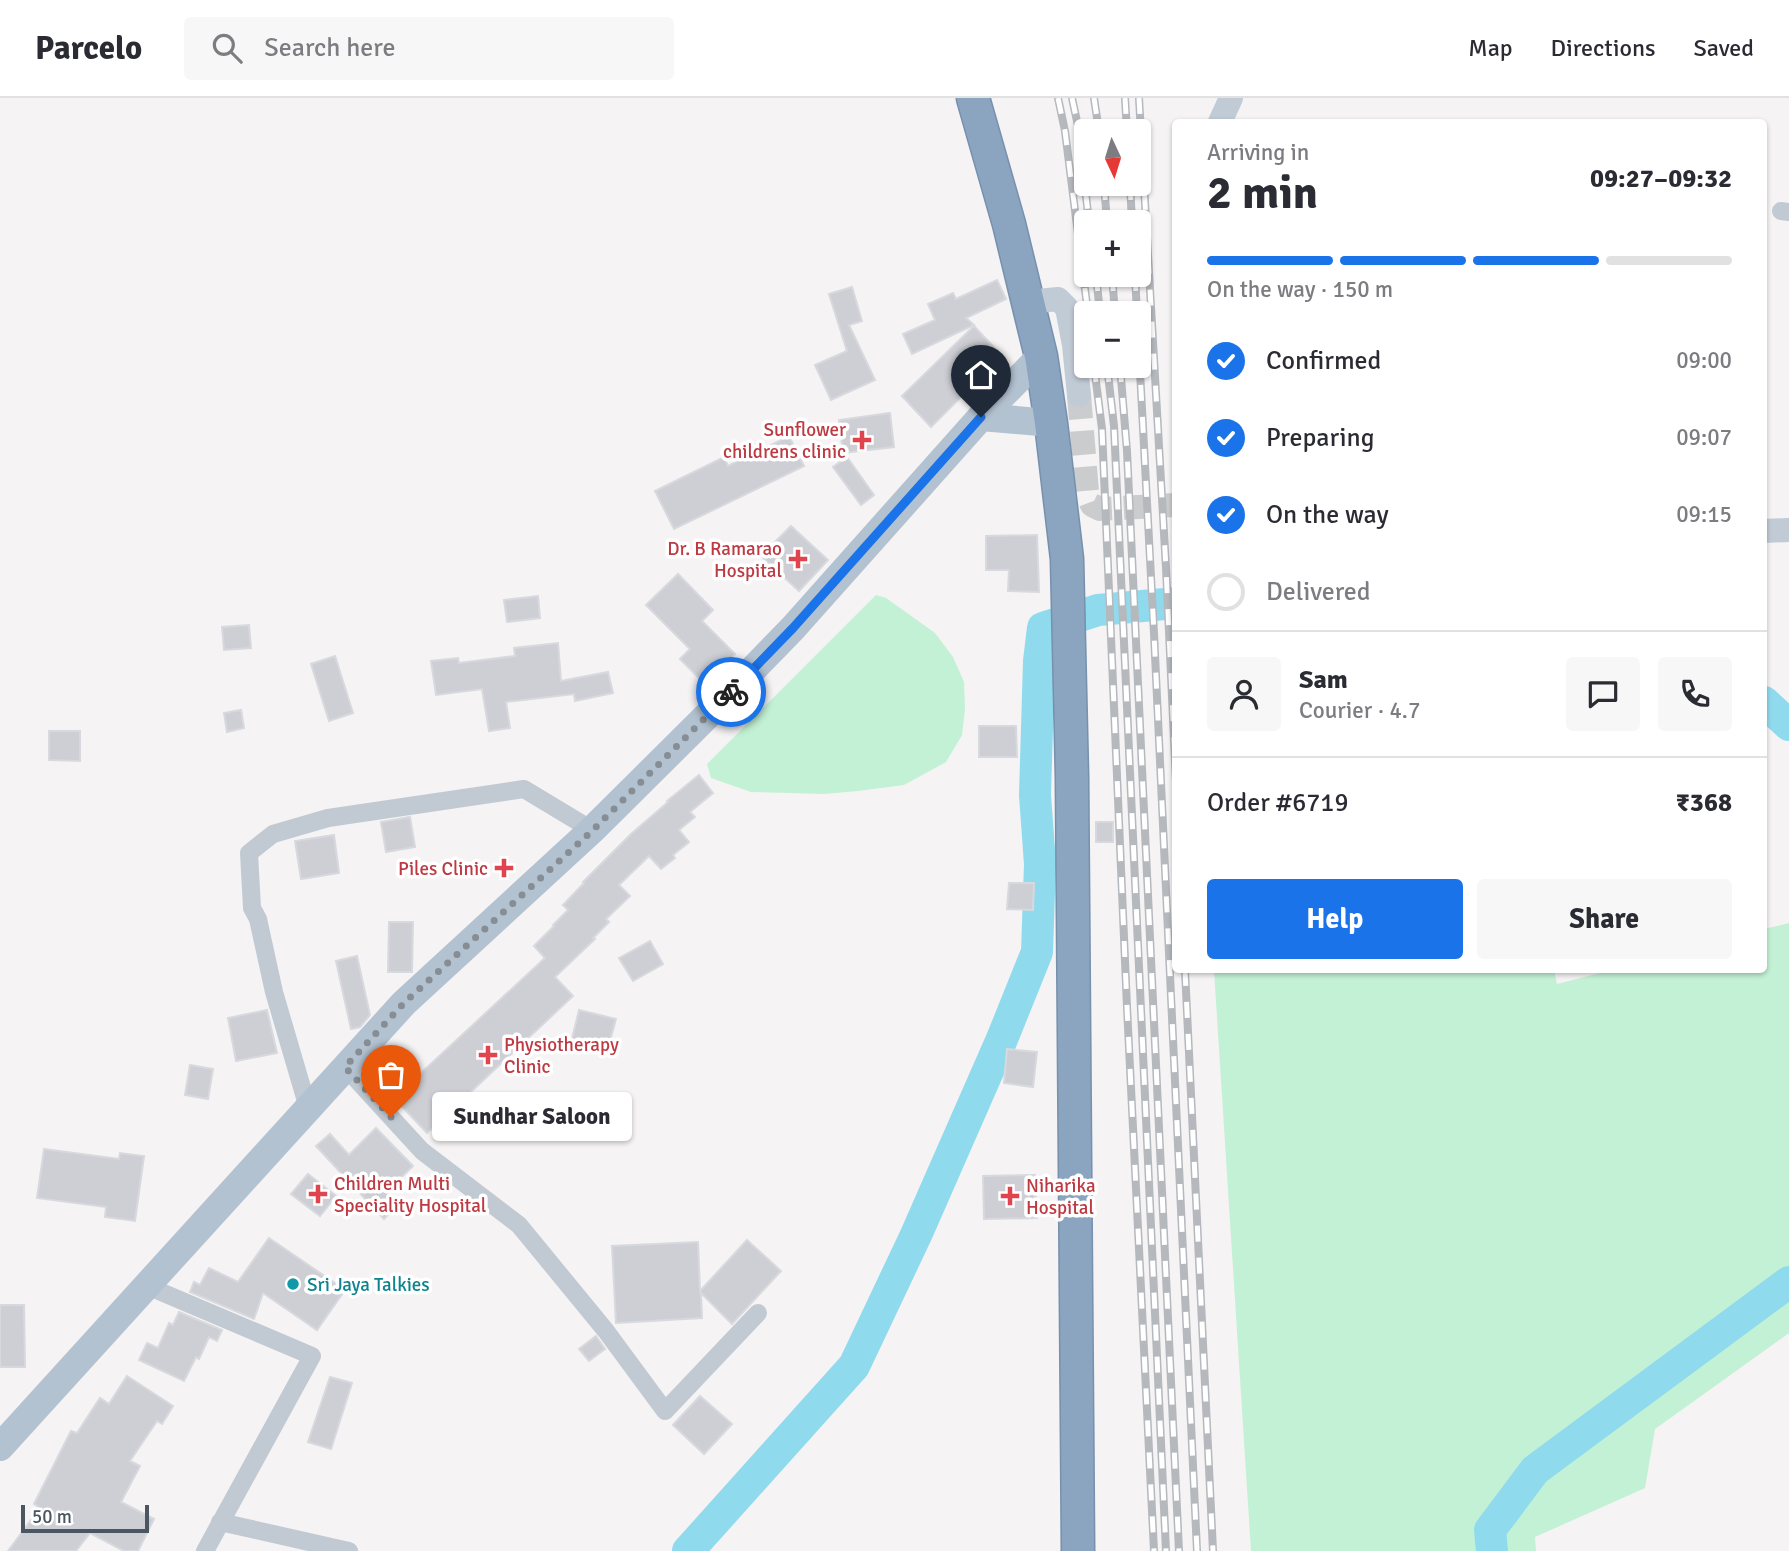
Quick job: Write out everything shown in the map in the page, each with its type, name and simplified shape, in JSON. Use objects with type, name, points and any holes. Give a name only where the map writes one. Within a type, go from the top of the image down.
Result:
[{"type":"highway","points":[[973,98],[1029,302],[1041,356],[1066,559],[1072,791],[1078,1551]]},
{"type":"main road","points":[[1221,119],[1231,98]]},
{"type":"main road","points":[[1029,302],[1058,299],[1067,308],[1079,395]]},
{"type":"main road","points":[[0,1447],[404,1003],[593,830],[729,694],[793,628],[981,417],[1041,356]]},
{"type":"main road","points":[[981,417],[1051,424]]},
{"type":"main road","points":[[1767,531],[1789,530]]},
{"type":"street","points":[[308,1108],[274,992],[258,919],[252,908],[249,853],[273,834],[328,818],[524,789],[593,830]]},
{"type":"street","points":[[345,1067],[422,1151],[519,1225],[606,1331],[665,1411],[758,1312]]},
{"type":"street","points":[[147,1286],[312,1356],[205,1551]]},
{"type":"street","points":[[220,1522],[349,1551]]},
{"type":"green space","points":[[876,595],[886,598],[935,633],[953,657],[964,682],[962,735],[946,762],[904,785],[824,794],[751,792],[711,778],[707,764]]},
{"type":"green space","points":[[1789,923],[1789,1333],[1655,1429],[1645,1488],[1535,1537],[1536,1551],[1251,1551],[1214,973],[1555,973],[1557,984],[1600,973],[1767,973],[1767,928]]},
{"type":"building","points":[[997,280],[1006,299],[966,318],[974,325],[912,354],[903,334],[935,320],[928,304],[953,293],[956,299]]},
{"type":"building","points":[[852,287],[862,321],[849,325],[875,380],[831,400],[815,365],[847,351],[829,294]]},
{"type":"building","points":[[974,326],[1000,354],[967,384],[970,388],[931,427],[902,396]]},
{"type":"building","points":[[890,413],[894,447],[843,453],[839,420]]},
{"type":"building","points":[[789,436],[804,466],[674,529],[655,491],[724,457],[728,466]]},
{"type":"building","points":[[847,457],[874,495],[861,505],[833,467]]},
{"type":"building","points":[[791,526],[828,560],[799,591],[761,556]]},
{"type":"building","points":[[1037,535],[1039,592],[1008,591],[1009,570],[986,570],[986,536]]},
{"type":"building","points":[[678,574],[713,610],[702,621],[735,654],[705,684],[680,659],[690,649],[646,605]]},
{"type":"building","points":[[538,596],[540,618],[507,622],[504,600]]},
{"type":"building","points":[[249,625],[251,648],[224,650],[222,627]]},
{"type":"building","points":[[558,643],[561,681],[608,672],[613,693],[575,701],[574,694],[506,702],[510,728],[489,731],[482,689],[436,695],[431,661],[458,658],[459,663],[515,656],[514,648]]},
{"type":"building","points":[[335,656],[353,713],[329,721],[311,664]]},
{"type":"building","points":[[241,710],[244,728],[227,732],[224,713]]},
{"type":"building","points":[[979,726],[1016,726],[1017,757],[979,757]]},
{"type":"building","points":[[49,731],[80,731],[80,761],[49,760]]},
{"type":"building","points":[[699,775],[713,793],[690,812],[695,817],[679,830],[689,842],[661,869],[649,856],[619,885],[630,896],[606,919],[609,922],[593,938],[595,939],[555,977],[573,996],[427,1133],[394,1098],[545,958],[534,946],[568,910],[563,905],[631,834]]},
{"type":"building","points":[[410,817],[415,847],[386,852],[381,822]]},
{"type":"building","points":[[1096,822],[1113,822],[1113,842],[1096,842]]},
{"type":"building","points":[[334,835],[339,873],[301,879],[295,841]]},
{"type":"building","points":[[1009,883],[1034,883],[1033,910],[1007,909]]},
{"type":"building","points":[[389,922],[413,922],[412,972],[388,972]]},
{"type":"building","points":[[650,941],[663,964],[633,981],[619,958]]},
{"type":"building","points":[[357,956],[370,1015],[360,1027],[351,1029],[336,961]]},
{"type":"building","points":[[267,1010],[277,1053],[236,1061],[228,1018]]},
{"type":"building","points":[[579,1010],[616,1019],[607,1052],[571,1043]]},
{"type":"building","points":[[1007,1049],[1037,1052],[1033,1087],[1004,1083]]},
{"type":"building","points":[[190,1065],[213,1069],[208,1099],[185,1095]]},
{"type":"building","points":[[565,1095],[604,1101],[601,1122],[562,1117]]},
{"type":"building","points":[[376,1128],[413,1166],[386,1192],[398,1204],[384,1219],[316,1146],[330,1134],[349,1155]]},
{"type":"building","points":[[44,1149],[119,1159],[120,1153],[144,1156],[135,1221],[105,1217],[106,1207],[37,1198]]},
{"type":"building","points":[[308,1174],[336,1196],[320,1216],[291,1194]]},
{"type":"building","points":[[1035,1175],[1037,1218],[984,1219],[983,1176]]},
{"type":"building","name":"Sri Jaya Talkies","points":[[269,1238],[345,1290],[317,1330],[263,1293],[254,1319],[190,1292],[194,1282],[200,1285],[209,1268],[238,1282]]},
{"type":"building","points":[[747,1240],[781,1271],[732,1324],[701,1293],[702,1318],[616,1323],[612,1246],[698,1242],[700,1291]]},
{"type":"building","points":[[0,1305],[24,1305],[25,1367],[0,1367]]},
{"type":"building","points":[[179,1312],[222,1330],[217,1341],[209,1337],[199,1359],[196,1357],[184,1381],[139,1360],[147,1343],[158,1348],[169,1323],[173,1325]]},
{"type":"building","points":[[596,1336],[605,1349],[589,1361],[579,1349]]},
{"type":"building","points":[[127,1376],[173,1406],[162,1424],[157,1421],[130,1461],[140,1466],[121,1502],[154,1519],[138,1551],[124,1551],[90,1533],[76,1551],[8,1551],[40,1508],[34,1504],[71,1431],[77,1433],[100,1398],[109,1404]]},
{"type":"building","points":[[330,1377],[352,1383],[331,1449],[308,1442]]},
{"type":"building","points":[[700,1396],[732,1424],[704,1454],[673,1425]]},
{"type":"waterway","points":[[688,1551],[854,1366],[916,1235],[1037,952],[1040,864],[1035,795],[1039,661],[1043,628],[1098,610],[1172,603]]},
{"type":"waterway","points":[[1767,705],[1789,725]]},
{"type":"waterway","points":[[1492,1551],[1490,1530],[1535,1470],[1789,1282]]},
{"type":"tunnel","points":[[1079,395],[1087,492],[1092,505],[1100,509],[1172,505]]},
{"type":"railway","points":[[1058,98],[1065,131],[1086,301]]},
{"type":"railway","points":[[1072,98],[1088,210]]},
{"type":"railway","points":[[1094,98],[1097,119]]},
{"type":"railway","points":[[1125,98],[1126,119]]},
{"type":"railway","points":[[1139,98],[1172,696]]},
{"type":"railway","points":[[1105,196],[1106,210]]},
{"type":"railway","points":[[1131,196],[1131,210]]},
{"type":"railway","points":[[1097,287],[1099,301]]},
{"type":"railway","points":[[1113,287],[1114,301]]},
{"type":"railway","points":[[1136,287],[1136,301]]},
{"type":"railway","points":[[1096,378],[1102,429],[1154,1551]]},
{"type":"railway","points":[[1108,378],[1114,426],[1166,1551]]},
{"type":"railway","points":[[1121,378],[1127,451],[1179,1551]]},
{"type":"railway","points":[[1140,378],[1197,1551]]},
{"type":"railway","points":[[1185,973],[1213,1551]]},
{"type":"way so far","points":[[391,1117],[345,1067],[404,1003],[593,830],[731,692]]},
{"type":"place","name":"Sunflower childrens clinic","points":[[862,440]]},
{"type":"place","name":"Dr. B Ramarao Hospital","points":[[798,559]]},
{"type":"place","name":"Piles Clinic","points":[[504,868]]},
{"type":"place","name":"Physiotherapy Clinic","points":[[488,1055]]},
{"type":"place","name":"Sundhar Saloon","points":[[391,1117]]},
{"type":"place","name":"Children Multi Speciality Hospital","points":[[318,1194]]},
{"type":"place","name":"Niharika Hospital","points":[[1010,1196]]},
{"type":"place","name":"Sri Jaya Talkies","points":[[293,1284]]},
{"type":"route","points":[[731,692],[793,628],[981,417]]}]
